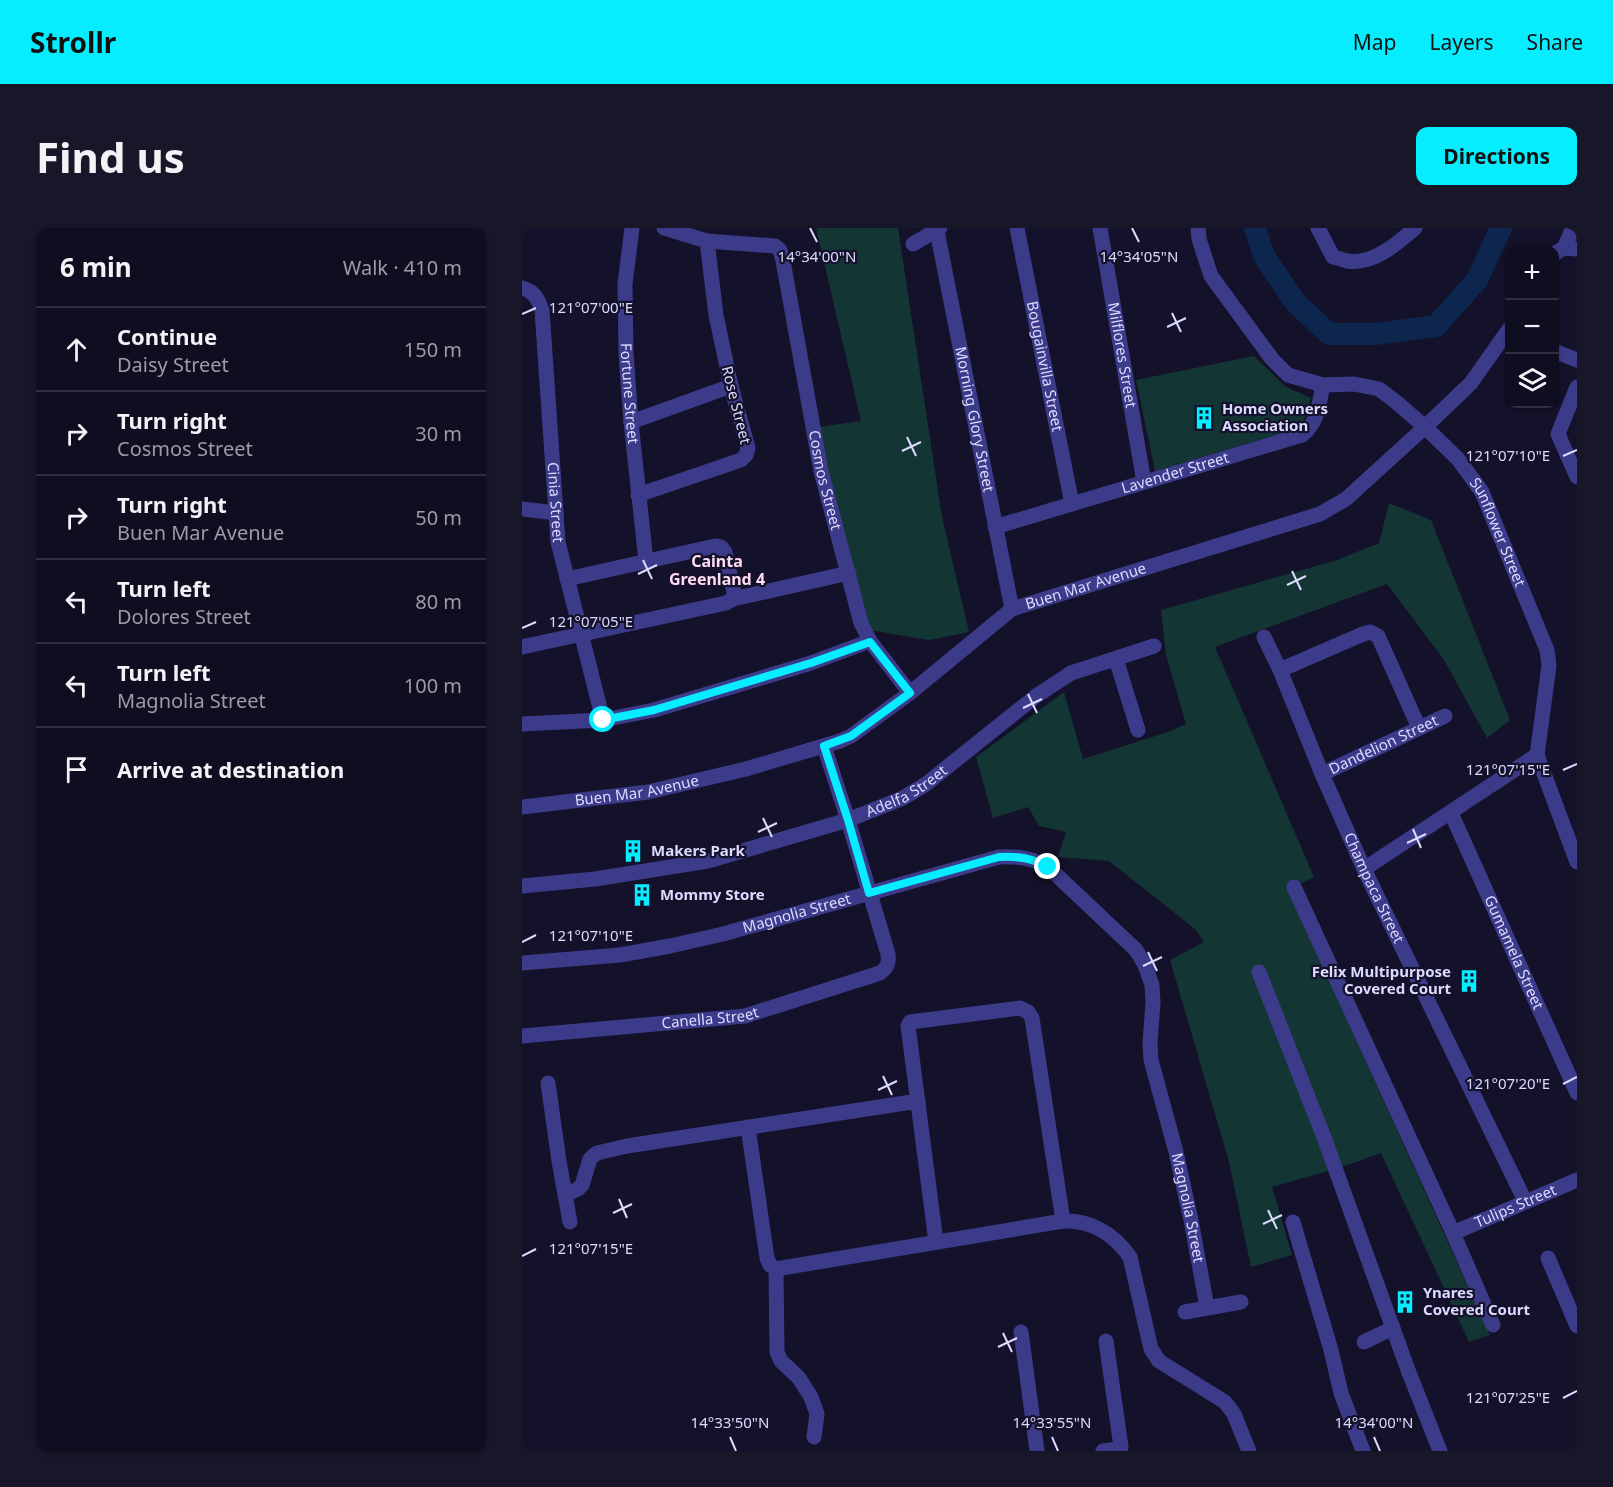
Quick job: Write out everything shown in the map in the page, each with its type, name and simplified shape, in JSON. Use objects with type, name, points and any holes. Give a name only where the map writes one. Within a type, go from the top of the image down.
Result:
[{"type":"street","name":"Fortune Street","points":[[632,228],[625,284],[626,353],[646,561]]},
{"type":"street","points":[[664,228],[707,241]]},
{"type":"street","name":"Bougainvilla Street","points":[[1017,228],[1072,504]]},
{"type":"street","name":"Milflores Street","points":[[1100,228],[1144,482]]},
{"type":"street","name":"Sunflower Street","points":[[1198,228],[1199,239],[1211,276],[1272,359],[1288,375],[1323,384],[1354,384],[1379,389],[1425,427],[1458,459],[1482,492],[1547,650],[1549,666],[1537,755],[1577,862]]},
{"type":"street","points":[[1323,230],[1333,257],[1348,261],[1366,260],[1383,252],[1415,228]]},
{"type":"street","points":[[1565,250],[1573,228]]},
{"type":"street","points":[[913,244],[938,229]]},
{"type":"street","name":"Morning Glory Street","points":[[938,229],[1012,609]]},
{"type":"street","name":"Cosmos Street","points":[[707,241],[775,246],[780,250],[821,471],[861,623],[870,642],[910,693]]},
{"type":"street","name":"Rose Street","points":[[638,495],[741,460],[748,448],[731,386],[716,315],[707,241]]},
{"type":"street","name":"Cinia Street","points":[[522,288],[529,290],[538,299],[542,310],[558,542],[603,720]]},
{"type":"street","name":"Buen Mar Avenue","points":[[522,807],[648,792],[746,769],[824,746],[851,736],[910,693],[1012,609],[1320,514],[1346,499],[1425,427],[1471,383],[1505,337]]},
{"type":"street","points":[[1559,353],[1577,360]]},
{"type":"street","name":"Lavender Street","points":[[995,527],[1302,435],[1310,429],[1323,384]]},
{"type":"street","points":[[631,422],[731,386]]},
{"type":"street","points":[[1577,387],[1558,434],[1577,477]]},
{"type":"street","points":[[522,509],[556,513]]},
{"type":"street","points":[[567,579],[715,546],[721,547],[725,552],[734,592],[733,599]]},
{"type":"street","points":[[522,647],[726,603],[733,599],[849,573]]},
{"type":"street","points":[[1280,670],[1370,632],[1378,636],[1419,728]]},
{"type":"street","name":"Champaca Street","points":[[1264,637],[1364,869],[1525,1201]]},
{"type":"street","points":[[522,724],[603,720],[654,710],[811,663],[870,642]]},
{"type":"street","name":"Adelfa Street","points":[[522,886],[596,879],[708,861],[848,820],[903,798],[926,784],[1035,696],[1071,673],[1154,646]]},
{"type":"street","points":[[1116,659],[1138,730]]},
{"type":"street","name":"Dandelion Street","points":[[1322,774],[1444,716]]},
{"type":"street","points":[[824,746],[869,893]]},
{"type":"street","points":[[1364,869],[1537,755]]},
{"type":"street","name":"Gumamela Street","points":[[1451,813],[1577,1093]]},
{"type":"street","name":"Magnolia Street","points":[[522,963],[620,955],[670,946],[723,934],[999,857],[1010,856],[1036,860],[1048,867],[1136,950],[1145,965],[1152,985],[1150,1042],[1152,1060],[1181,1175],[1208,1307]]},
{"type":"street","points":[[1294,887],[1493,1324]]},
{"type":"street","name":"Canella Street","points":[[522,1036],[745,1017],[880,973],[888,966],[888,954],[869,893]]},
{"type":"street","points":[[1259,972],[1325,1140],[1408,1370],[1440,1451]]},
{"type":"street","points":[[936,1242],[908,1026],[910,1022],[1020,1008],[1028,1012],[1032,1018],[1063,1221]]},
{"type":"street","points":[[548,1083],[570,1222]]},
{"type":"street","points":[[565,1195],[582,1185],[590,1159],[597,1153],[627,1146],[918,1101]]},
{"type":"street","points":[[748,1127],[767,1258],[770,1265],[776,1269],[1063,1221],[1089,1224],[1105,1232],[1122,1246],[1130,1257],[1151,1349],[1159,1361],[1225,1402],[1234,1414],[1249,1451]]},
{"type":"street","name":"Tulips Street","points":[[1453,1233],[1577,1180]]},
{"type":"street","points":[[1293,1222],[1332,1350],[1341,1393],[1363,1451]]},
{"type":"street","points":[[1548,1258],[1577,1326]]},
{"type":"street","points":[[776,1269],[777,1352],[781,1361],[799,1378],[811,1397],[817,1414],[814,1437]]},
{"type":"street","points":[[1185,1312],[1241,1302]]},
{"type":"street","points":[[1364,1341],[1394,1328]]},
{"type":"street","points":[[1021,1332],[1037,1451]]},
{"type":"street","points":[[1103,1451],[1121,1447],[1106,1341]]},
{"type":"green space","points":[[816,228],[898,228],[942,517],[969,632],[929,640],[869,630],[827,472],[818,427],[861,421]]},
{"type":"green space","points":[[1254,356],[1286,387],[1311,398],[1303,424],[1299,428],[1155,471],[1136,380]]},
{"type":"green space","points":[[1389,503],[1431,520],[1510,720],[1487,738],[1444,660],[1387,584],[1215,647],[1314,877],[1288,890],[1490,1335],[1469,1342],[1381,1153],[1339,1168],[1272,1187],[1292,1255],[1251,1267],[1229,1162],[1170,960],[1204,942],[1195,929],[1109,861],[1058,857],[1066,832],[1039,826],[1028,807],[993,818],[976,757],[1064,692],[1083,759],[1186,724],[1166,655],[1161,610],[1337,560],[1379,543]]},
{"type":"waterway","points":[[1255,228],[1264,256],[1295,302],[1329,334],[1375,334],[1436,326],[1477,280],[1501,228]]},
{"type":"place","name":"Home Owners Association","points":[[1204,418]]},
{"type":"place","name":"Makers Park","points":[[633,851]]},
{"type":"place","name":"Mommy Store","points":[[642,895]]},
{"type":"place","name":"Felix Multipurpose Covered Court","points":[[1469,981]]},
{"type":"place","name":"Ynares Covered Court","points":[[1405,1302]]},
{"type":"district","name":"Cainta Greenland 4","points":[[717,570]]},
{"type":"route","points":[[603,720],[654,710],[811,663],[870,642],[910,693],[851,736],[824,746],[869,893],[999,857],[1010,856],[1036,860],[1048,867]]}]
